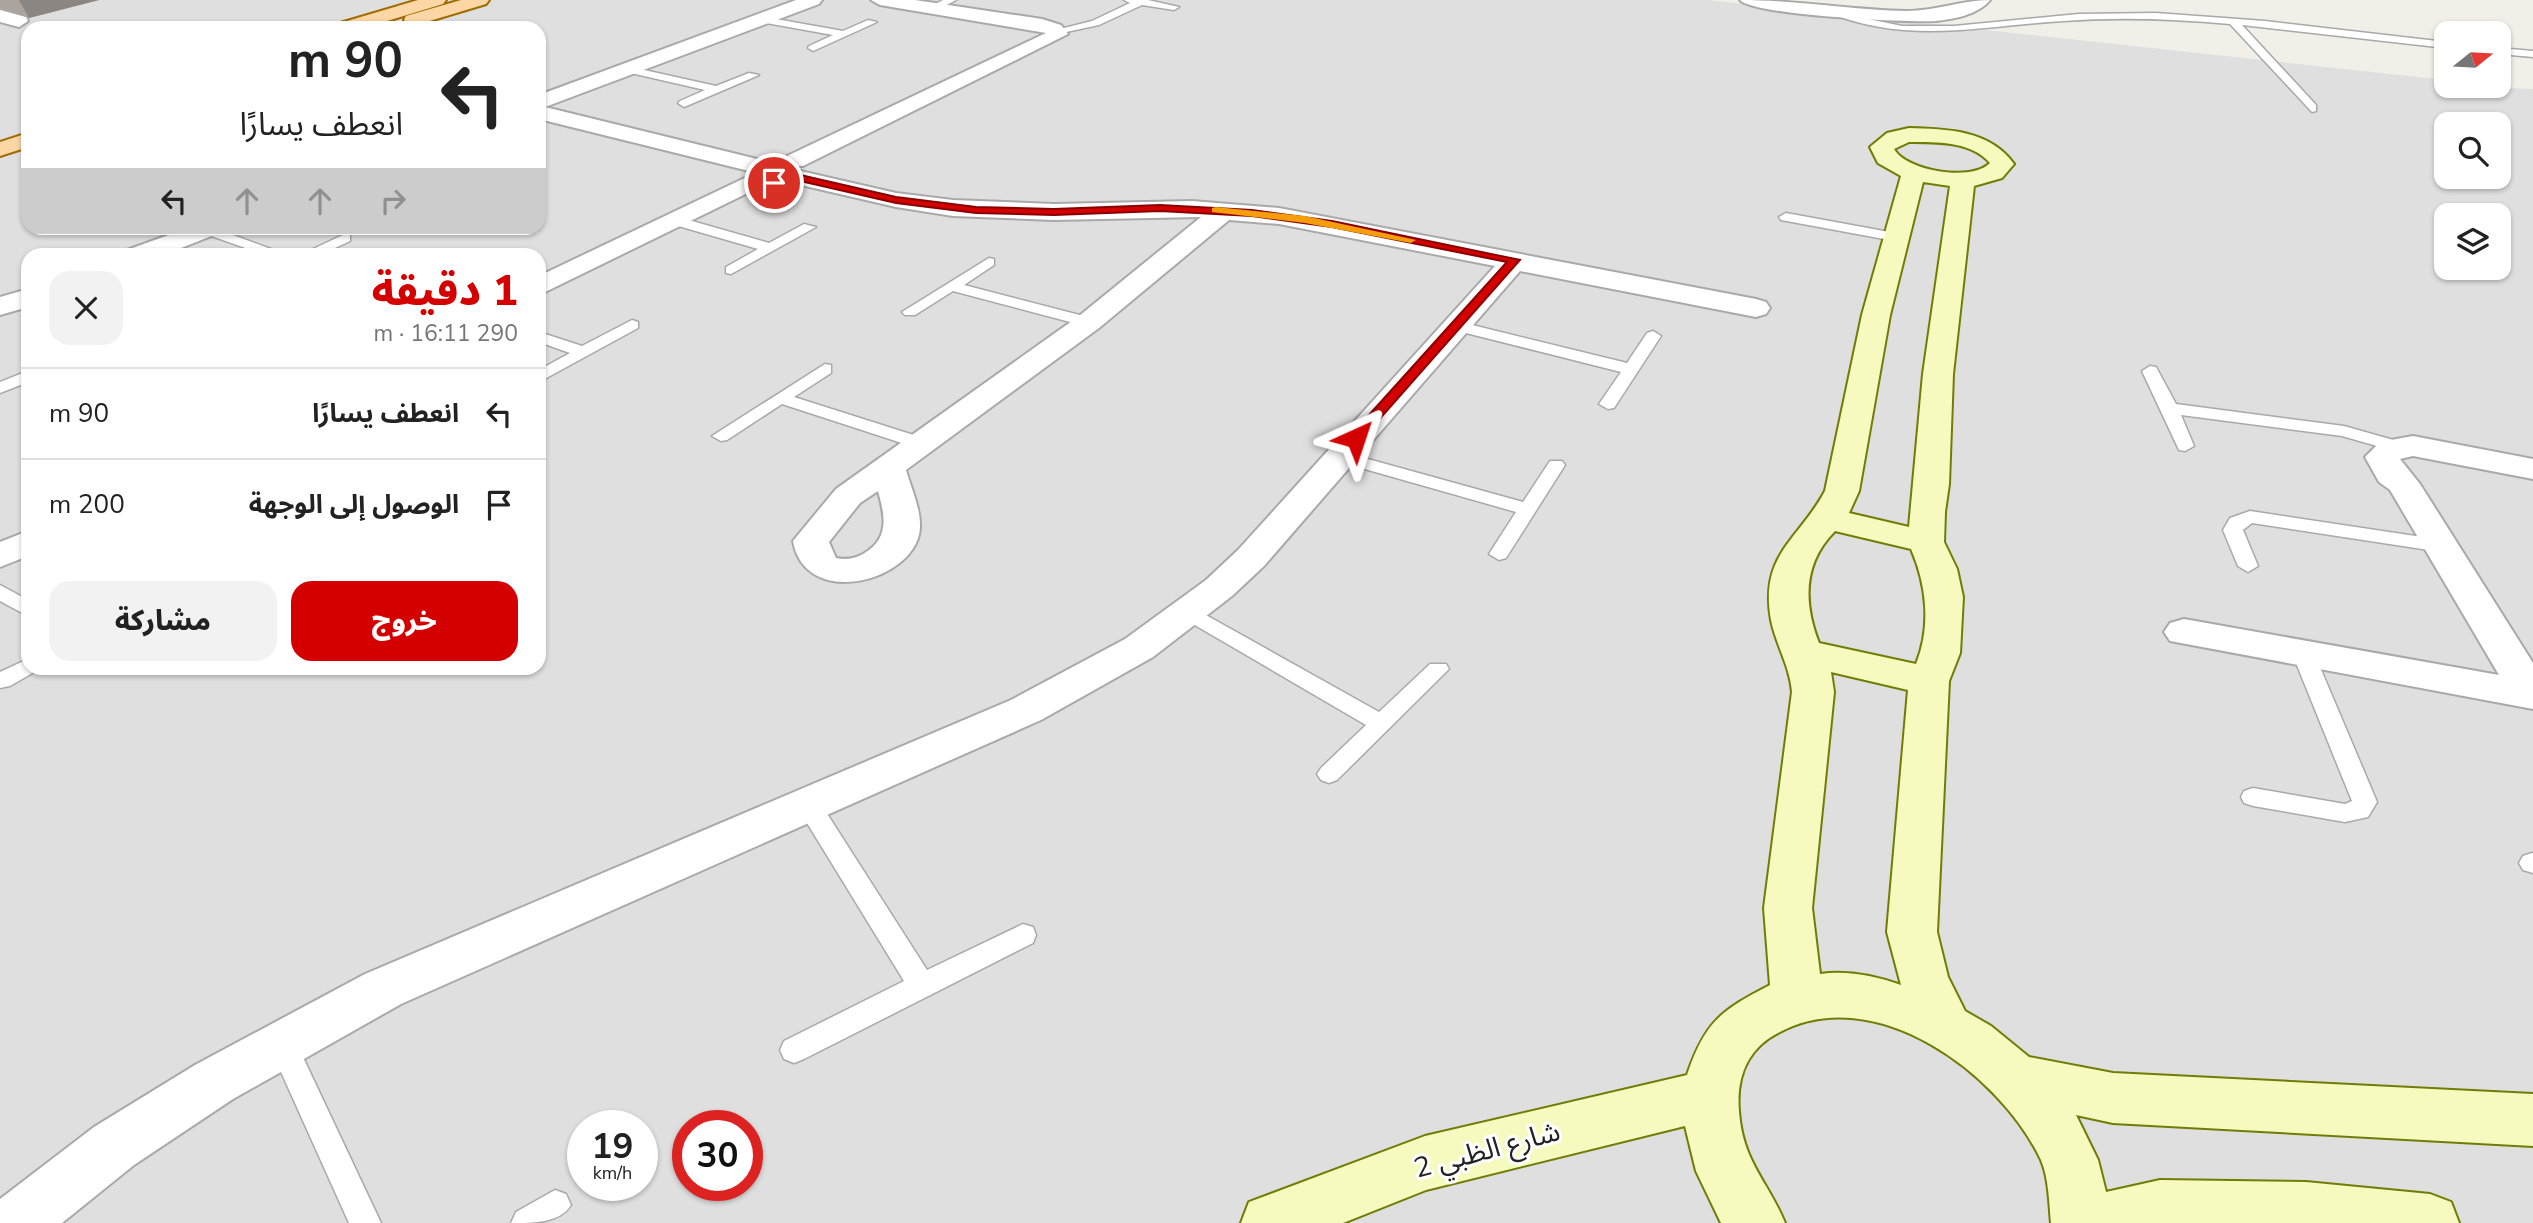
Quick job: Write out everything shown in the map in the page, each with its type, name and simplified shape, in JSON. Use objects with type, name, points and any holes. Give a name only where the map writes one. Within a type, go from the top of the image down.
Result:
[{"type":"main road","points":[[367,21],[437,0]]},
{"type":"main road","points":[[410,21],[480,0]]},
{"type":"main road","points":[[0,131],[21,125]]},
{"type":"main road","points":[[0,149],[21,142]]},
{"type":"street","points":[[795,169],[1056,37],[1057,31],[1042,26],[880,0]]},
{"type":"street","points":[[1749,0],[1938,17],[1965,11],[1981,0]]},
{"type":"street","points":[[1874,13],[1922,10],[1949,0]]},
{"type":"street","points":[[546,99],[807,1]]},
{"type":"street","points":[[0,16],[19,20]]},
{"type":"street","points":[[1026,25],[1040,33],[1038,44]]},
{"type":"street","points":[[546,114],[752,173]]},
{"type":"street","points":[[1943,137],[1977,145],[1999,158],[2002,164],[1992,175],[1963,180],[1914,172],[1887,160],[1881,147],[1895,138],[1943,137]]},
{"type":"street","points":[[546,284],[673,220],[779,159],[795,169],[896,200],[953,208],[1028,212],[1149,208],[1225,210],[1305,220],[1756,308]]},
{"type":"street","points":[[1797,999],[1788,908],[1813,712],[1811,673],[1791,621],[1788,590],[1793,563],[1807,539],[1828,519],[1842,491],[1876,315],[1914,172]]},
{"type":"street","points":[[1945,1025],[1923,977],[1912,932],[1929,681],[1940,653],[1944,625],[1944,597],[1938,569],[1926,542],[1938,374],[1963,180]]},
{"type":"street","points":[[888,467],[1089,321],[1225,210]]},
{"type":"street","points":[[156,248],[189,235]]},
{"type":"street","points":[[16,1223],[114,1146],[282,1043],[383,989],[1037,705],[1100,671],[1188,612],[1251,558],[1515,260]]},
{"type":"street","points":[[0,307],[21,300]]},
{"type":"street","points":[[2533,469],[2469,459],[2431,448],[2398,447],[2387,451],[2382,457],[2384,466],[2403,484],[2533,695]]},
{"type":"street","points":[[2403,484],[2409,475],[2425,466],[2469,459]]},
{"type":"street","points":[[1828,519],[1926,542]]},
{"type":"street","points":[[0,556],[21,546]]},
{"type":"street","points":[[2184,632],[2533,695]]},
{"type":"street","points":[[1805,653],[1929,681]]},
{"type":"street","points":[[1756,1223],[1725,1174],[1712,1134],[1710,1095],[1718,1060],[1736,1032],[1763,1011],[1797,999],[1831,995],[1868,998],[1907,1008],[1945,1025],[1983,1049],[2017,1079],[2045,1114],[2066,1151],[2078,1190],[2080,1223]]},
{"type":"street","points":[[2017,1079],[2113,1098],[2533,1120]]},
{"type":"street","name":"شارع الظبي 2","points":[[1270,1223],[1425,1163],[1710,1095]]},
{"type":"street","points":[[2096,1223],[2160,1209],[2306,1211],[2430,1223]]},
{"type":"lane","points":[[931,9],[951,0]]},
{"type":"lane","points":[[1129,0],[1174,7]]},
{"type":"lane","points":[[1057,31],[1095,23],[1140,2]]},
{"type":"lane","points":[[1826,8],[1850,21],[1899,30],[1964,29],[2109,15],[2234,23],[2434,44]]},
{"type":"lane","points":[[759,19],[844,34]]},
{"type":"lane","points":[[813,48],[872,22]]},
{"type":"lane","points":[[2234,23],[2312,108]]},
{"type":"lane","points":[[2511,52],[2533,54]]},
{"type":"lane","points":[[626,69],[718,90]]},
{"type":"lane","points":[[684,103],[753,75]]},
{"type":"lane","points":[[1786,217],[1895,237]]},
{"type":"lane","points":[[673,220],[771,248]]},
{"type":"lane","points":[[731,270],[809,227]]},
{"type":"lane","points":[[226,235],[261,248]]},
{"type":"lane","points":[[323,248],[345,238]]},
{"type":"lane","points":[[909,312],[989,262]]},
{"type":"lane","points":[[951,286],[1089,321]]},
{"type":"lane","points":[[546,373],[632,325]]},
{"type":"lane","points":[[1456,326],[1631,369]]},
{"type":"lane","points":[[1608,404],[1653,336]]},
{"type":"lane","points":[[546,339],[583,352]]},
{"type":"lane","points":[[0,369],[21,377]]},
{"type":"lane","points":[[721,436],[825,369]]},
{"type":"lane","points":[[2150,371],[2170,408],[2185,446]]},
{"type":"lane","points":[[0,388],[21,380]]},
{"type":"lane","points":[[780,398],[920,443]]},
{"type":"lane","points":[[2170,408],[2344,431],[2398,447]]},
{"type":"lane","points":[[1339,456],[1528,509]]},
{"type":"lane","points":[[1499,554],[1556,465]]},
{"type":"lane","points":[[2248,566],[2233,530],[2237,522],[2250,517],[2442,546]]},
{"type":"lane","points":[[0,592],[21,605]]},
{"type":"lane","points":[[1188,612],[1382,724]]},
{"type":"lane","points":[[2253,797],[2345,813],[2359,810],[2365,802],[2303,653]]},
{"type":"lane","points":[[1329,774],[1438,669]]},
{"type":"lane","points":[[2,681],[21,670]]},
{"type":"lane","points":[[808,805],[922,986]]},
{"type":"lane","points":[[794,1050],[1023,935]]},
{"type":"lane","points":[[282,1043],[365,1223]]},
{"type":"lane","points":[[527,1223],[555,1205]]},
{"type":"shaded area","points":[[0,0],[1708,0],[2434,79],[2434,98],[2511,98],[2511,88],[2533,89],[2533,1223],[0,1223]]},
{"type":"slow traffic","points":[[1216,210],[1305,220],[1411,240]]},
{"type":"route","points":[[774,183],[796,177],[928,206],[976,210],[1225,210],[1332,224],[1515,260],[1356,438]]}]
